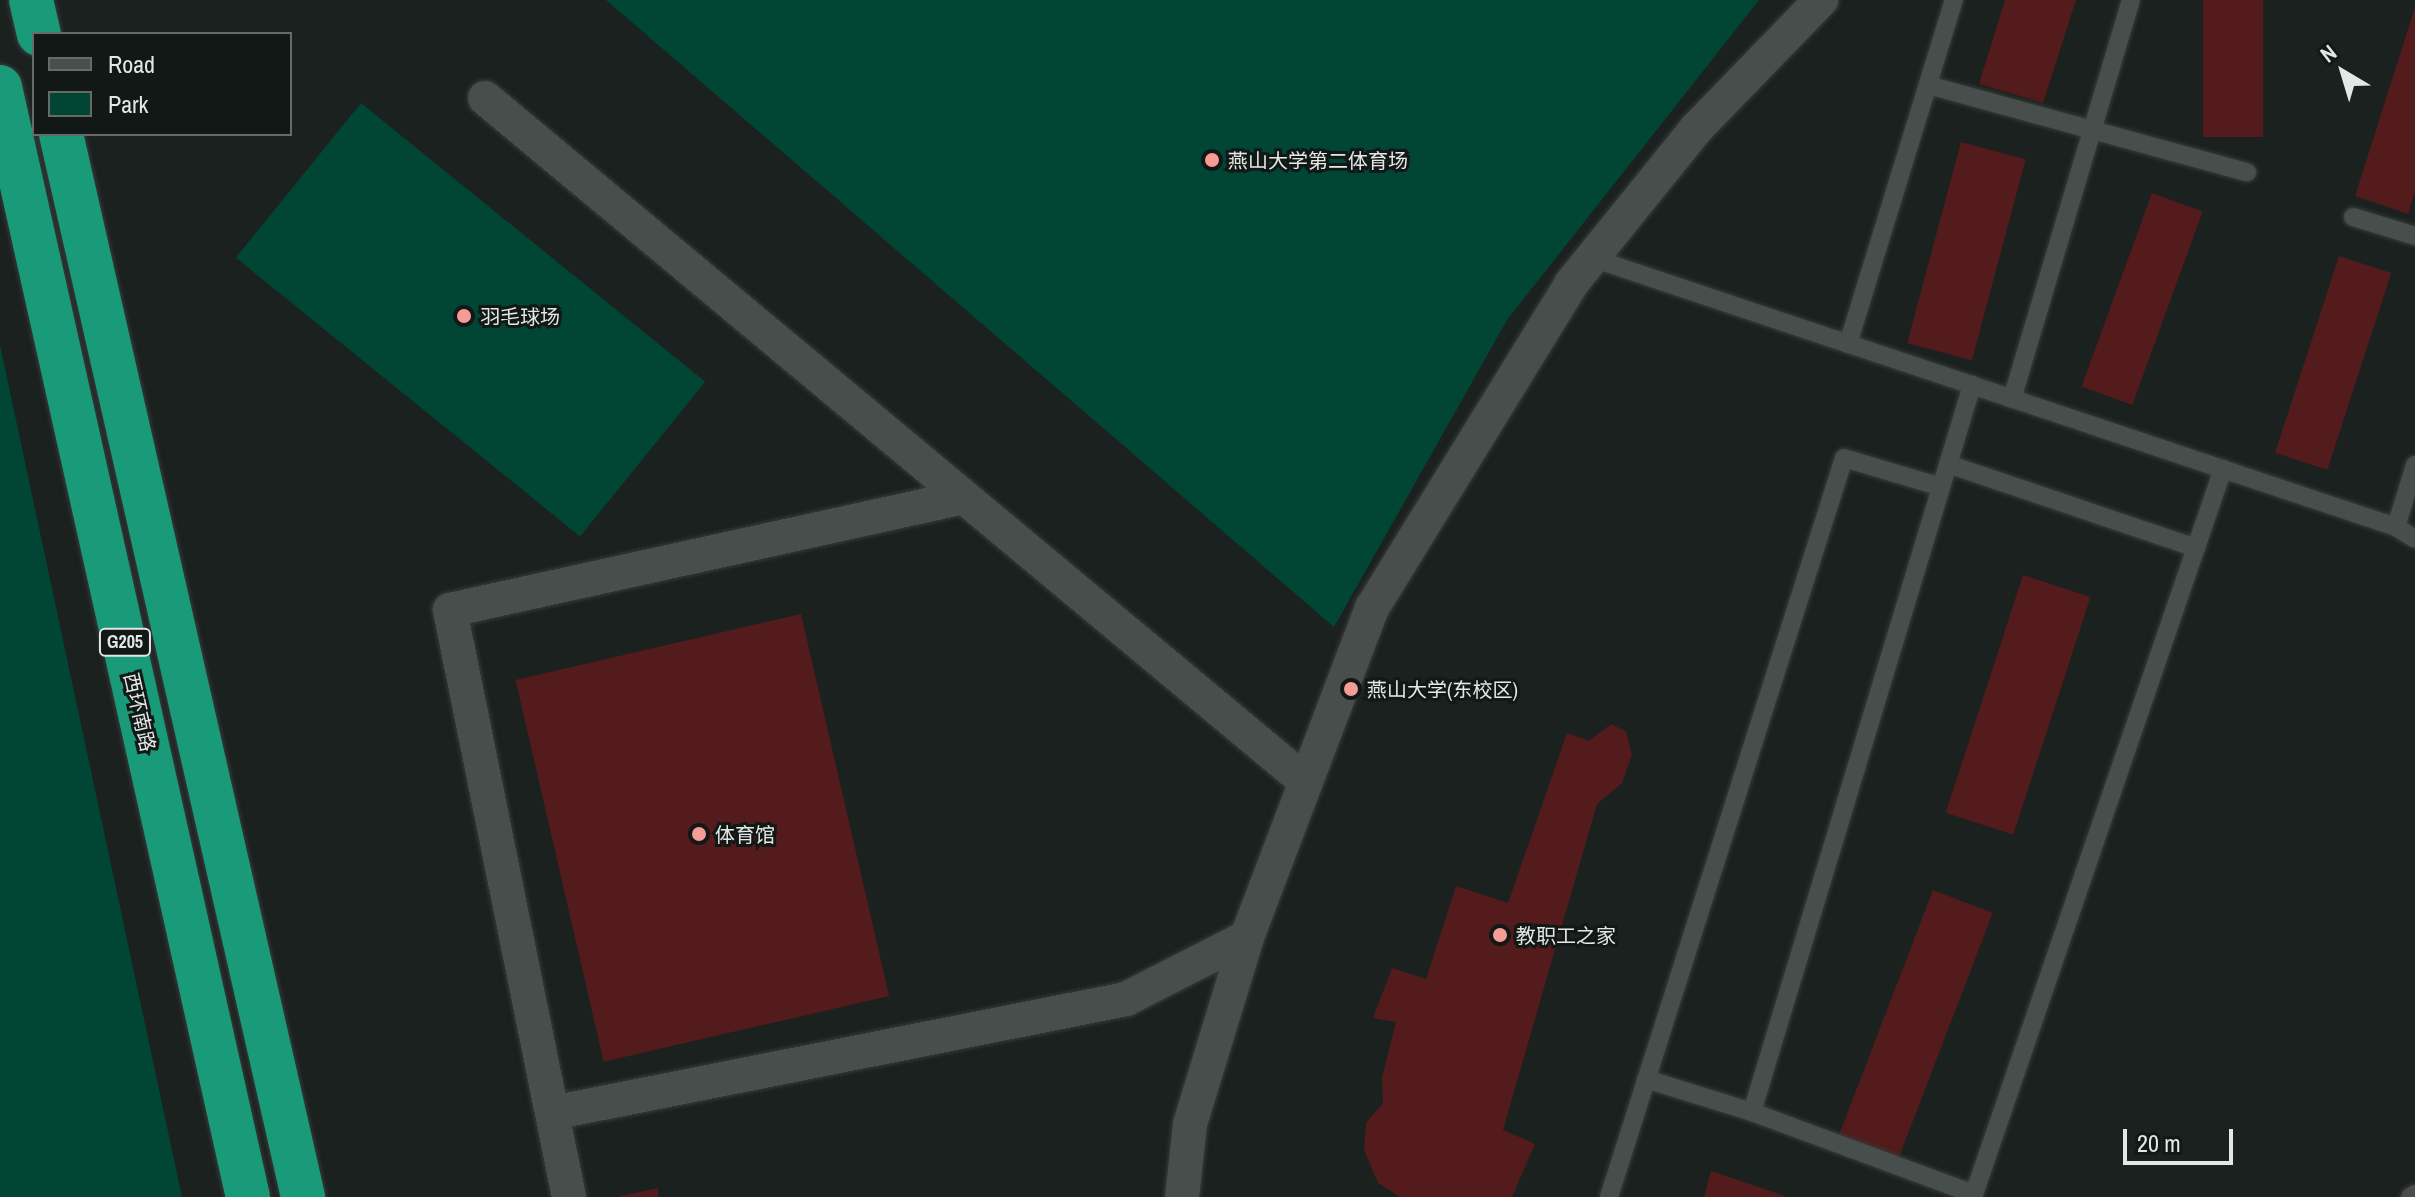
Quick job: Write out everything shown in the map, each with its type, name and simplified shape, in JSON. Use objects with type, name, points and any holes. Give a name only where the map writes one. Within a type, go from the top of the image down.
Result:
[{"type":"highway","points":[[31,0],[39,32]]},
{"type":"highway","name":"西环南路","points":[[0,87],[248,1197]]},
{"type":"highway","name":"G205","points":[[61,136],[303,1197]]},
{"type":"street","points":[[1182,1197],[1190,1124],[1247,937],[1372,608],[1571,284],[1696,129],[1821,0]]},
{"type":"street","points":[[485,98],[1305,781]]},
{"type":"street","points":[[569,1197],[450,610],[964,497]]},
{"type":"street","points":[[552,1113],[1126,999],[1247,937]]},
{"type":"lane","points":[[1848,344],[1954,0]]},
{"type":"lane","points":[[2012,399],[2131,0]]},
{"type":"lane","points":[[1928,85],[2247,172]]},
{"type":"lane","points":[[2353,217],[2415,236]]},
{"type":"lane","points":[[1592,258],[2396,527],[2415,539]]},
{"type":"lane","points":[[1752,1112],[1972,385]]},
{"type":"lane","points":[[1609,1197],[1844,458],[1941,487]]},
{"type":"lane","points":[[1948,464],[2196,548]]},
{"type":"lane","points":[[2396,527],[2415,465]]},
{"type":"lane","points":[[1646,1079],[1752,1112],[1974,1195],[2223,469]]},
{"type":"lane","points":[[2410,1197],[2415,1194]]},
{"type":"green space","name":"燕山大学第二体育场","points":[[606,0],[1759,0],[1507,320],[1334,627]]},
{"type":"green space","name":"羽毛球场","points":[[361,103],[705,382],[580,536],[236,258]]},
{"type":"green space","points":[[0,345],[182,1197],[0,1197]]},
{"type":"building","points":[[2005,0],[2076,0],[2043,103],[1979,84]]},
{"type":"building","points":[[2203,0],[2263,0],[2263,137],[2203,137]]},
{"type":"building","points":[[2415,7],[2415,192],[2408,214],[2355,196]]},
{"type":"building","points":[[1961,142],[2026,159],[1972,360],[1907,343]]},
{"type":"building","points":[[2152,193],[2203,211],[2132,405],[2082,387]]},
{"type":"building","points":[[2339,256],[2391,273],[2327,470],[2275,453]]},
{"type":"building","points":[[2023,575],[2091,597],[2013,835],[1946,813]]},
{"type":"building","name":"体育馆","points":[[801,614],[889,996],[604,1062],[516,680]]},
{"type":"building","name":"教职工之家","points":[[1611,724],[1626,731],[1632,755],[1622,783],[1597,804],[1503,1130],[1535,1144],[1512,1197],[1400,1197],[1378,1183],[1364,1150],[1366,1123],[1383,1103],[1382,1078],[1396,1022],[1373,1018],[1392,968],[1426,979],[1456,886],[1508,903],[1567,733],[1589,741]]},
{"type":"building","points":[[1933,890],[1993,913],[1898,1159],[1838,1136]]},
{"type":"building","points":[[1711,1171],[1785,1196],[1785,1197],[1704,1197]]},
{"type":"building","points":[[658,1188],[658,1197],[620,1196]]},
{"type":"place","name":"燕山大学第二体育场","points":[[1212,160]]},
{"type":"place","name":"羽毛球场","points":[[464,316]]},
{"type":"place","name":"燕山大学(东校区)","points":[[1351,689]]},
{"type":"place","name":"体育馆","points":[[699,834]]},
{"type":"place","name":"教职工之家","points":[[1500,935]]}]
